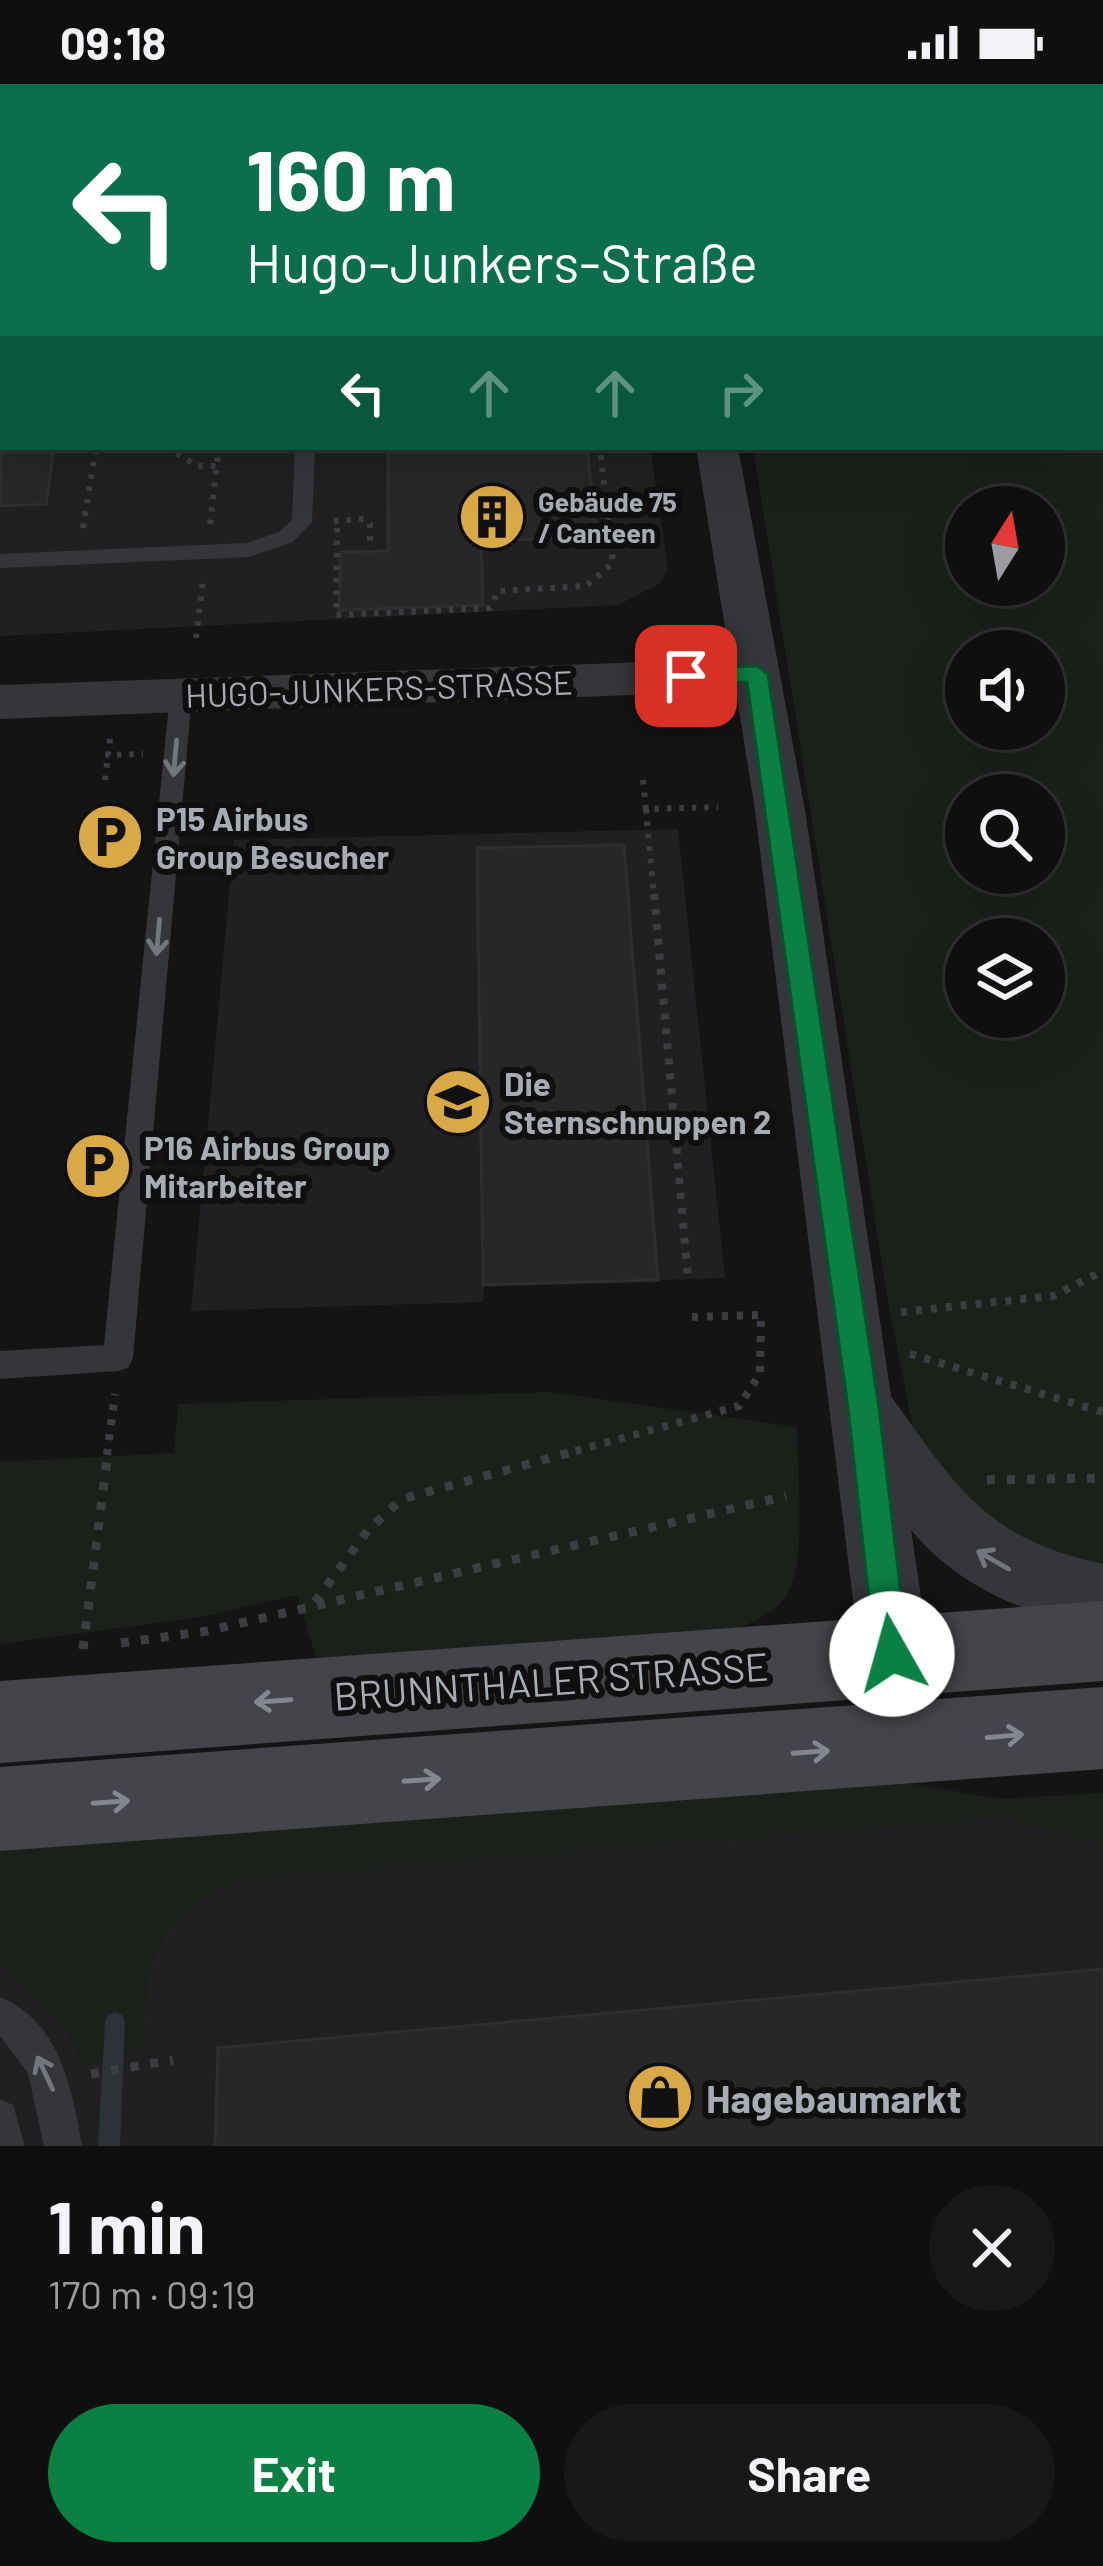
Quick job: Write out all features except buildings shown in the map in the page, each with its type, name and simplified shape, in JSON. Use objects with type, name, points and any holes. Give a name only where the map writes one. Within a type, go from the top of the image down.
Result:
[{"type":"main road","name":"BRUNNTHALER STRASSE","points":[[0,1722],[1103,1641]]},
{"type":"main road","points":[[0,1809],[1103,1728]]},
{"type":"street","points":[[718,450],[757,674],[908,1744]]},
{"type":"street","name":"HUGO-JUNKERS-STRASSE","points":[[0,702],[757,674]]},
{"type":"street","points":[[864,1408],[930,1509],[970,1547],[1022,1577],[1103,1598]]},
{"type":"lane","points":[[0,561],[206,554],[249,550],[286,537],[302,522],[304,450]]},
{"type":"lane","points":[[0,1365],[118,1358],[181,695]]},
{"type":"lane","points":[[0,2015],[20,2024],[52,2082],[63,2146]]},
{"type":"lane","points":[[0,2118],[5,2146]]},
{"type":"path","points":[[82,530],[95,450]]},
{"type":"path","points":[[171,450],[198,466],[217,466]]},
{"type":"path","points":[[206,554],[219,450]]},
{"type":"path","points":[[338,520],[336,615],[490,608],[498,591],[586,586],[613,563],[600,450]]},
{"type":"path","points":[[593,497],[605,496]]},
{"type":"path","points":[[196,638],[200,600]]},
{"type":"path","points":[[105,780],[112,725]]},
{"type":"path","points":[[108,755],[176,752]]},
{"type":"path","points":[[643,780],[688,1279]]},
{"type":"path","points":[[646,808],[718,807]]},
{"type":"path","points":[[852,1329],[1053,1296],[1103,1271]]},
{"type":"path","points":[[314,1603],[368,1530],[402,1499],[739,1406],[760,1374],[761,1315],[692,1317]]},
{"type":"path","points":[[852,1329],[1103,1412]]},
{"type":"path","points":[[83,1649],[118,1358]]},
{"type":"path","points":[[985,1480],[1103,1478]]},
{"type":"path","points":[[62,1650],[207,1631],[786,1496]]},
{"type":"path","points":[[77,2077],[172,2060]]},
{"type":"shaded area","points":[[0,450],[650,450],[668,569],[659,584],[618,605],[0,636]]},
{"type":"shaded area","points":[[753,450],[1103,450],[1103,1573],[1095,1574],[977,1516],[913,1428],[888,1302]]},
{"type":"shaded area","name":"Die Sternschnuppen 2","points":[[678,829],[725,1278],[484,1285],[483,1302],[191,1311],[234,840]]},
{"type":"shaded area","points":[[551,1392],[797,1427],[797,1565],[792,1584],[777,1607],[757,1620],[700,1639],[320,1670],[297,1595],[202,1617],[0,1644],[0,1462],[174,1453],[178,1404]]},
{"type":"shaded area","points":[[907,1783],[1001,1799],[1103,1793],[1103,1847],[1007,1818],[242,1881],[189,1910],[160,1946],[147,1991],[144,2051],[84,2065],[67,2032],[0,1964],[0,1842]]},
{"type":"shaded area","points":[[1103,1803],[1103,2146],[0,2146],[0,1891]]},
{"type":"waterway","points":[[109,2146],[115,2022]]},
{"type":"place","name":"Gebäude 75 / Canteen","points":[[492,517]]},
{"type":"place","name":"P15 Airbus Group Besucher","points":[[110,837]]},
{"type":"place","name":"Die Sternschnuppen 2","points":[[458,1102]]},
{"type":"place","name":"P16 Airbus Group Mitarbeiter","points":[[98,1166]]},
{"type":"place","name":"Hagebaumarkt","points":[[660,2097]]},
{"type":"route","points":[[686,676],[757,674],[864,1408],[892,1654]]}]
